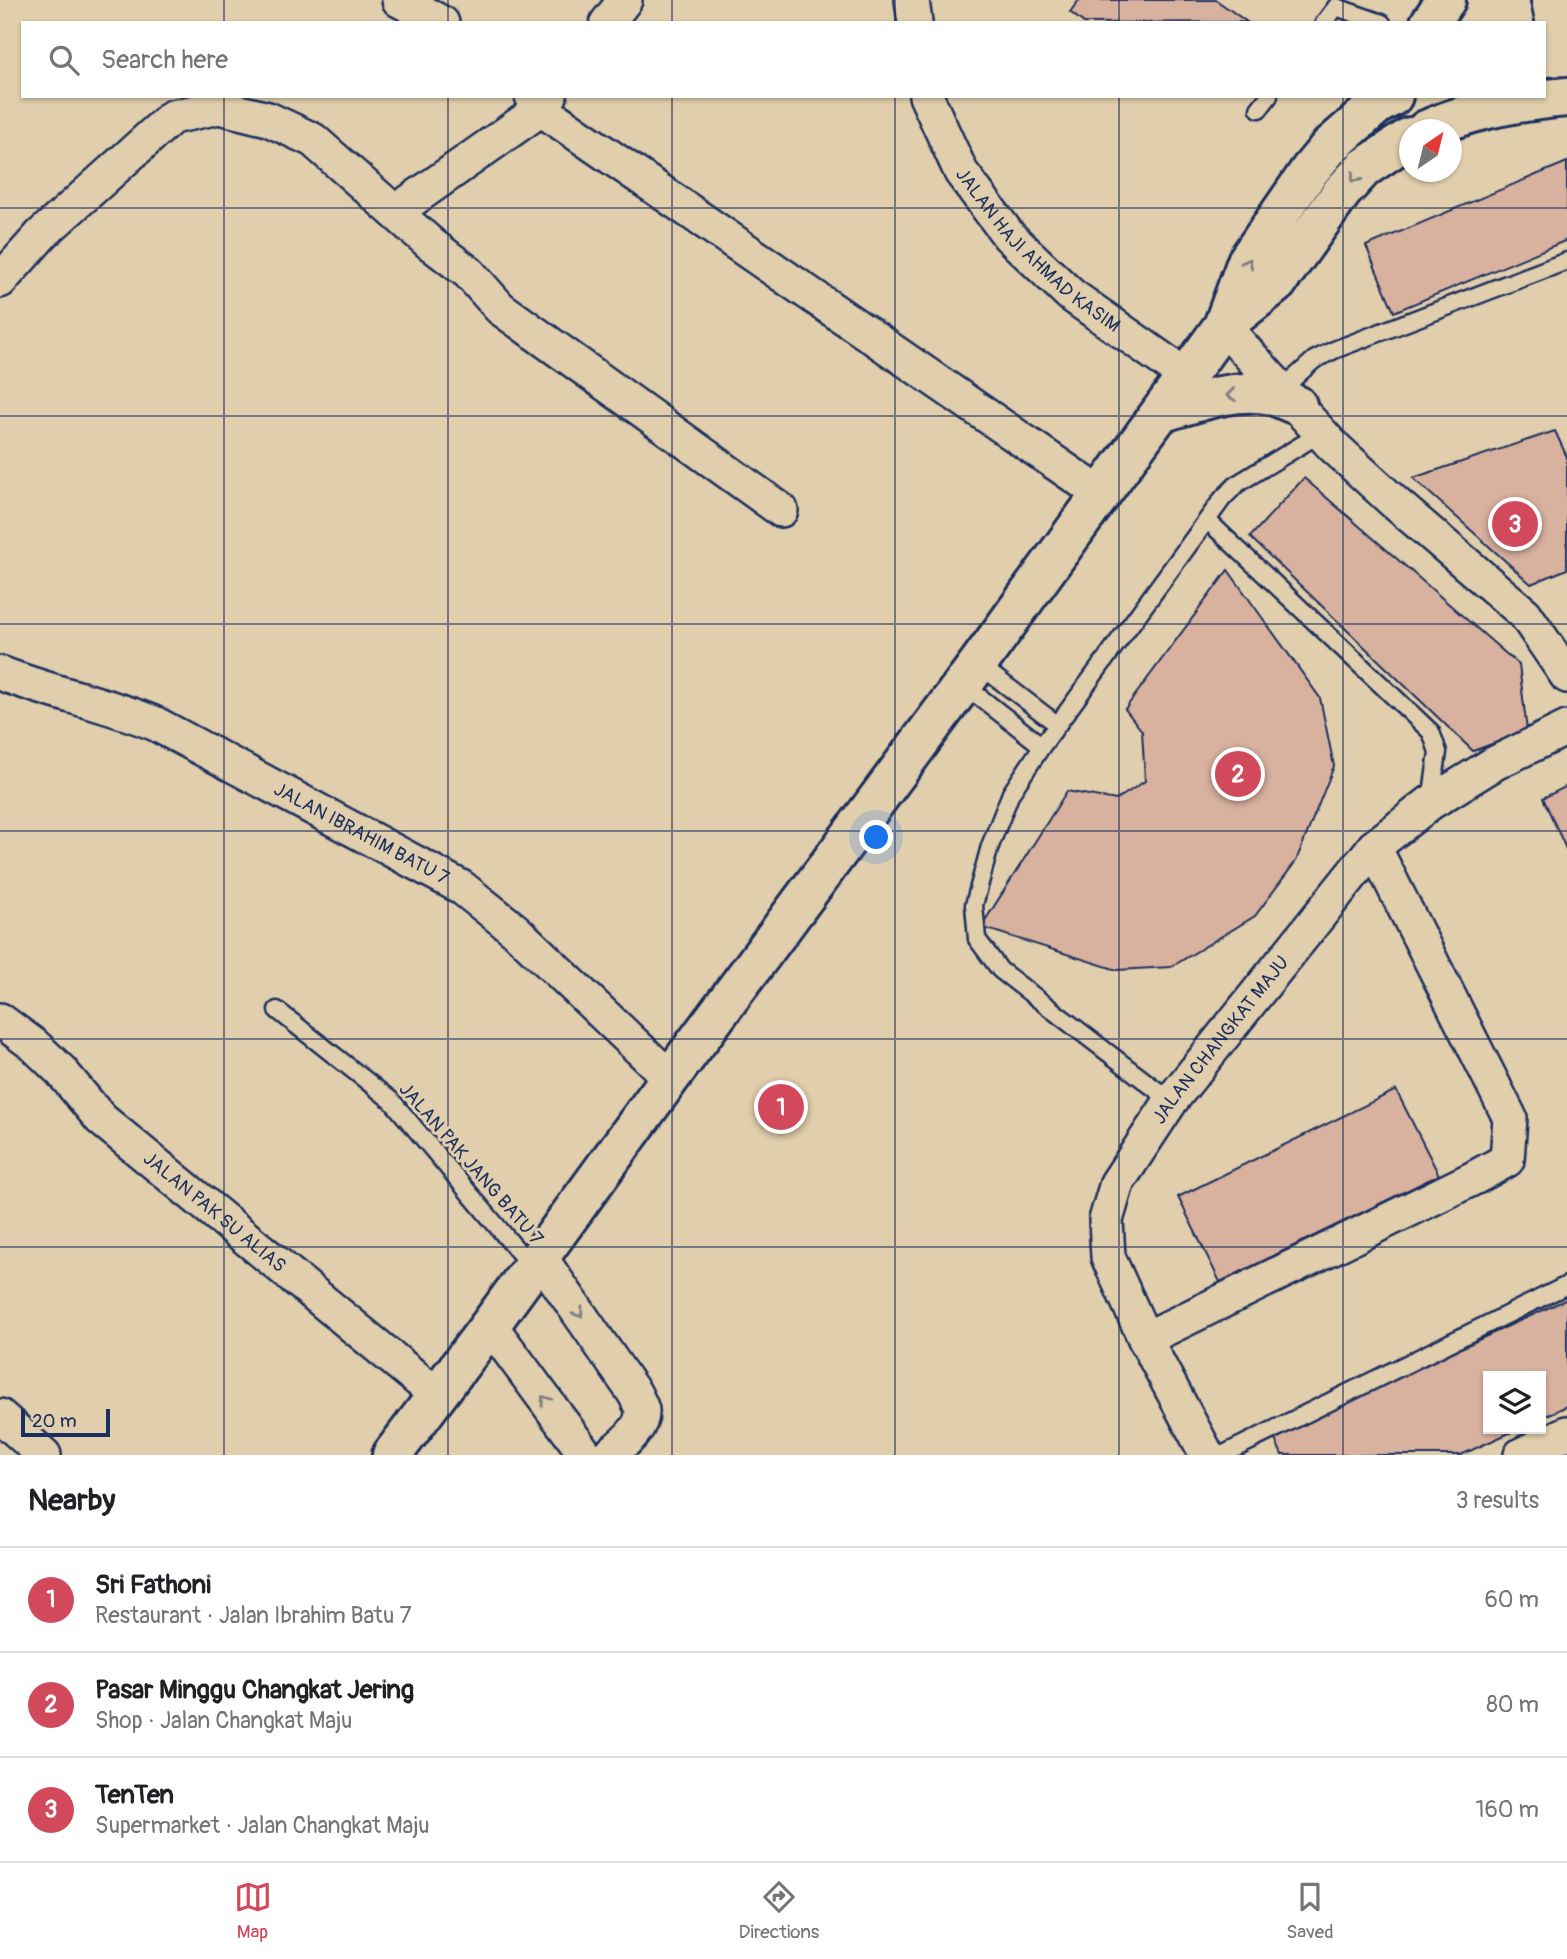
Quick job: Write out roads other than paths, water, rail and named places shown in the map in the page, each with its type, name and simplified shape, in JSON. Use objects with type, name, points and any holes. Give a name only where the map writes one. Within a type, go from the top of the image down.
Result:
[{"type":"main road","points":[[1431,21],[1446,0]]},
{"type":"main road","points":[[1551,0],[1555,19],[1567,38]]},
{"type":"main road","points":[[1546,57],[1567,56]]},
{"type":"main road","points":[[1452,119],[1521,103],[1567,97]]},
{"type":"main road","points":[[1223,326],[1247,261],[1310,170],[1330,146],[1384,99]]},
{"type":"main road","points":[[392,1455],[491,1325],[670,1078],[971,674],[1223,326],[1277,283],[1342,192],[1364,168],[1399,144]]},
{"type":"main road","points":[[1160,413],[1220,397],[1246,394],[1273,396],[1300,409]]},
{"type":"street","points":[[399,0],[438,21]]},
{"type":"street","points":[[609,21],[625,0]]},
{"type":"street","points":[[912,0],[915,21]]},
{"type":"street","name":"JALAN HAJI AHMAD KASIM","points":[[927,98],[961,172],[1009,236],[1071,295],[1186,376]]},
{"type":"street","points":[[396,212],[541,100],[1102,495]]},
{"type":"street","points":[[0,281],[41,234],[172,117],[219,107],[268,119],[313,140],[469,273],[500,307],[781,510]]},
{"type":"street","points":[[1223,326],[1300,409],[1394,502],[1525,614],[1567,676]]},
{"type":"street","name":"JALAN IBRAHIM BATU 7","points":[[0,673],[156,724],[461,887],[486,904],[515,930],[670,1078]]},
{"type":"street","name":"JALAN CHANGKAT MAJU","points":[[1207,1455],[1145,1339],[1108,1257],[1106,1220],[1117,1183],[1171,1101],[1374,847],[1430,803],[1495,763],[1567,728]]},
{"type":"street","points":[[1145,1339],[1507,1160],[1510,1118],[1374,847]]},
{"type":"street","name":"JALAN PAK SU ALIAS","points":[[0,1020],[34,1045],[61,1071],[101,1119],[437,1395]]},
{"type":"street","points":[[536,1263],[635,1394],[642,1411],[629,1438],[609,1455]]},
{"type":"street","points":[[491,1325],[586,1455]]},
{"type":"street","points":[[0,1416],[44,1455]]},
{"type":"street","points":[[1521,1455],[1567,1433]]},
{"type":"lane","points":[[1326,21],[1336,7],[1376,21]]},
{"type":"lane","points":[[1171,1101],[1000,970],[977,939],[974,905],[990,846],[1011,793],[1042,746],[1207,520],[1300,409],[1314,360],[1567,261]]},
{"type":"lane","points":[[1207,520],[1431,732],[1438,752],[1430,803]]},
{"type":"lane","points":[[971,674],[1058,725]]},
{"type":"lane","points":[[971,674],[1042,746]]},
{"type":"lane","name":"JALAN PAK JANG BATU 7","points":[[278,1010],[393,1101],[536,1263]]},
{"type":"lane","points":[[1222,1455],[1567,1285]]},
{"type":"place","name":"TenTen","points":[[1515,524]]},
{"type":"place","name":"Pasar Minggu Changkat Jering","points":[[1238,774]]},
{"type":"place","name":"Sri Fathoni","points":[[781,1107]]}]
